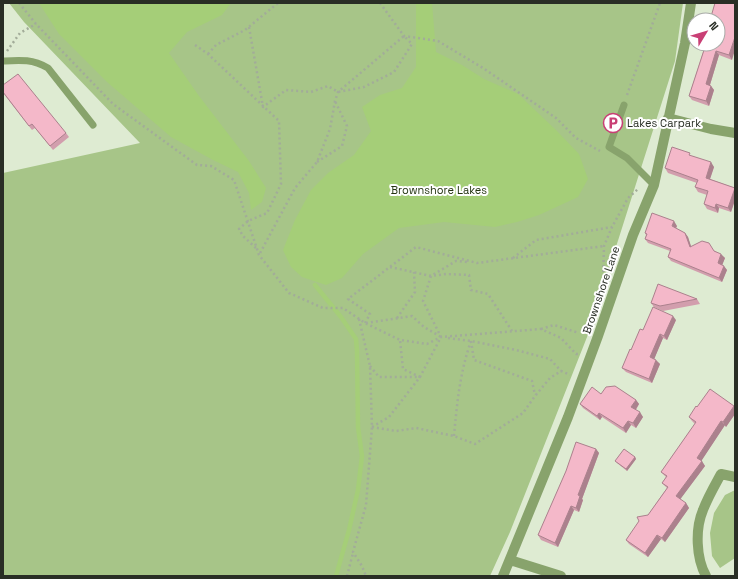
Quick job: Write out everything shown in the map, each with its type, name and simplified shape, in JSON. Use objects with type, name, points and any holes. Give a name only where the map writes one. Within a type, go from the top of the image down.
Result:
[{"type":"street","name":"Brownshore Lane","points":[[503,576],[571,409],[598,336],[651,182],[668,118],[685,42],[691,3]]},
{"type":"street","points":[[668,118],[735,134]]},
{"type":"street","points":[[706,576],[699,554],[699,524],[703,511],[721,474],[735,477]]},
{"type":"street","points":[[510,560],[561,576]]},
{"type":"lane","points":[[3,61],[23,60],[38,62],[48,68],[93,125]]},
{"type":"lane","points":[[624,105],[609,147],[627,158],[651,182]]},
{"type":"path","points":[[19,3],[36,24],[113,104],[197,165],[211,166],[234,180],[259,255],[289,293],[323,308],[342,308],[365,323],[400,340],[428,344],[441,337],[541,329],[554,325],[579,334]]},
{"type":"path","points":[[208,54],[216,45],[249,27],[278,3]]},
{"type":"path","points":[[263,107],[286,90],[312,92],[328,86],[338,92],[364,87],[394,72],[412,44],[404,36],[380,3]]},
{"type":"path","points":[[624,105],[660,3]]},
{"type":"path","points":[[3,56],[20,33],[36,24]]},
{"type":"path","points":[[249,27],[263,107]]},
{"type":"path","points":[[317,162],[330,129],[338,92],[404,36],[438,41],[484,68],[556,118],[576,138],[604,154]]},
{"type":"path","points":[[195,45],[208,54],[279,121],[281,184],[267,213],[248,221],[239,229],[243,236],[258,250]]},
{"type":"path","points":[[259,255],[295,188],[317,162],[342,146],[347,126],[335,101]]},
{"type":"path","points":[[603,283],[604,246],[612,227],[628,198],[651,182]]},
{"type":"path","points":[[513,258],[536,240],[612,227]]},
{"type":"path","points":[[441,337],[424,301],[431,276],[456,261],[477,263],[604,246]]},
{"type":"path","points":[[365,323],[370,314],[348,299],[416,247],[477,263]]},
{"type":"path","points":[[390,267],[431,276],[446,274],[468,275],[471,290],[488,294],[512,331]]},
{"type":"path","points":[[397,318],[415,292],[414,272]]},
{"type":"path","points":[[365,323],[412,316],[424,327],[441,337],[516,350],[550,359],[561,371],[571,375]]},
{"type":"path","points":[[347,576],[366,505],[372,427],[370,366],[361,322],[359,319]]},
{"type":"path","points":[[541,329],[561,338],[576,354],[579,354]]},
{"type":"path","points":[[372,427],[389,417],[420,377],[441,337]]},
{"type":"path","points":[[400,340],[404,369],[420,377]]},
{"type":"path","points":[[471,341],[474,360],[532,381],[535,396]]},
{"type":"path","points":[[454,436],[458,395],[464,361],[471,341]]},
{"type":"path","points":[[370,366],[379,377],[420,377]]},
{"type":"path","points":[[372,427],[396,431],[416,428],[454,436],[475,444],[523,413],[550,378],[561,371]]},
{"type":"path","points":[[353,552],[362,566],[366,576]]},
{"type":"green space","name":"Brownshore Lakes","points":[[9,3],[683,3],[675,61],[589,332],[510,532],[490,576],[3,576],[3,173],[140,143],[24,22]]},
{"type":"green space","points":[[735,490],[735,558],[720,568],[712,556],[710,533],[714,513],[725,495]]},
{"type":"shaded area","points":[[39,3],[231,3],[222,15],[187,32],[169,53],[199,96],[249,161],[266,188],[262,202],[251,210],[249,193],[238,172],[171,137],[107,82],[59,34]]},
{"type":"shaded area","points":[[416,3],[432,3],[436,52],[462,65],[484,79],[518,94],[579,154],[588,179],[578,197],[539,215],[495,227],[444,222],[399,228],[363,254],[342,278],[326,285],[302,277],[291,267],[283,250],[295,220],[311,190],[328,173],[354,155],[371,131],[362,107],[380,95],[402,88],[416,67]]},
{"type":"building","points":[[715,3],[735,3],[735,37],[729,55],[719,52],[726,52],[726,12],[712,12]]},
{"type":"building","points":[[703,52],[716,52],[706,84],[711,86],[706,101],[689,96]]},
{"type":"building","points":[[18,74],[66,133],[50,146],[32,124],[29,126],[3,92],[3,85]]},
{"type":"building","points":[[672,147],[690,153],[689,155],[711,162],[706,178],[735,188],[728,208],[716,204],[715,208],[704,204],[708,191],[695,187],[698,180],[665,168]]},
{"type":"building","points":[[652,213],[674,221],[672,226],[685,233],[690,247],[702,241],[709,243],[714,251],[721,254],[718,263],[724,266],[719,278],[668,257],[671,249],[645,239],[647,234],[645,233]]},
{"type":"building","points":[[658,284],[697,299],[660,306],[651,303]]},
{"type":"building","points":[[653,307],[673,316],[664,336],[660,334],[650,357],[656,360],[649,379],[622,368],[640,329],[643,330]]},
{"type":"building","points":[[615,386],[636,400],[631,407],[640,412],[633,423],[628,421],[623,428],[599,413],[597,416],[580,404],[592,387],[601,394],[606,387]]},
{"type":"building","points":[[710,389],[734,406],[723,422],[721,421],[697,458],[702,461],[676,496],[686,503],[662,538],[657,535],[645,553],[626,540],[639,521],[637,517],[648,515],[668,487],[662,483],[667,476],[661,472],[696,422],[689,417]]},
{"type":"building","points":[[576,442],[596,449],[578,495],[580,496],[576,508],[571,506],[555,543],[538,535],[566,471]]},
{"type":"building","points":[[624,449],[635,457],[626,469],[615,461]]},
{"type":"waterway","points":[[315,285],[341,317],[356,339],[357,351],[358,427],[362,456],[358,490],[336,576]]},
{"type":"place","name":"Lakes Carpark","points":[[613,123]]}]
